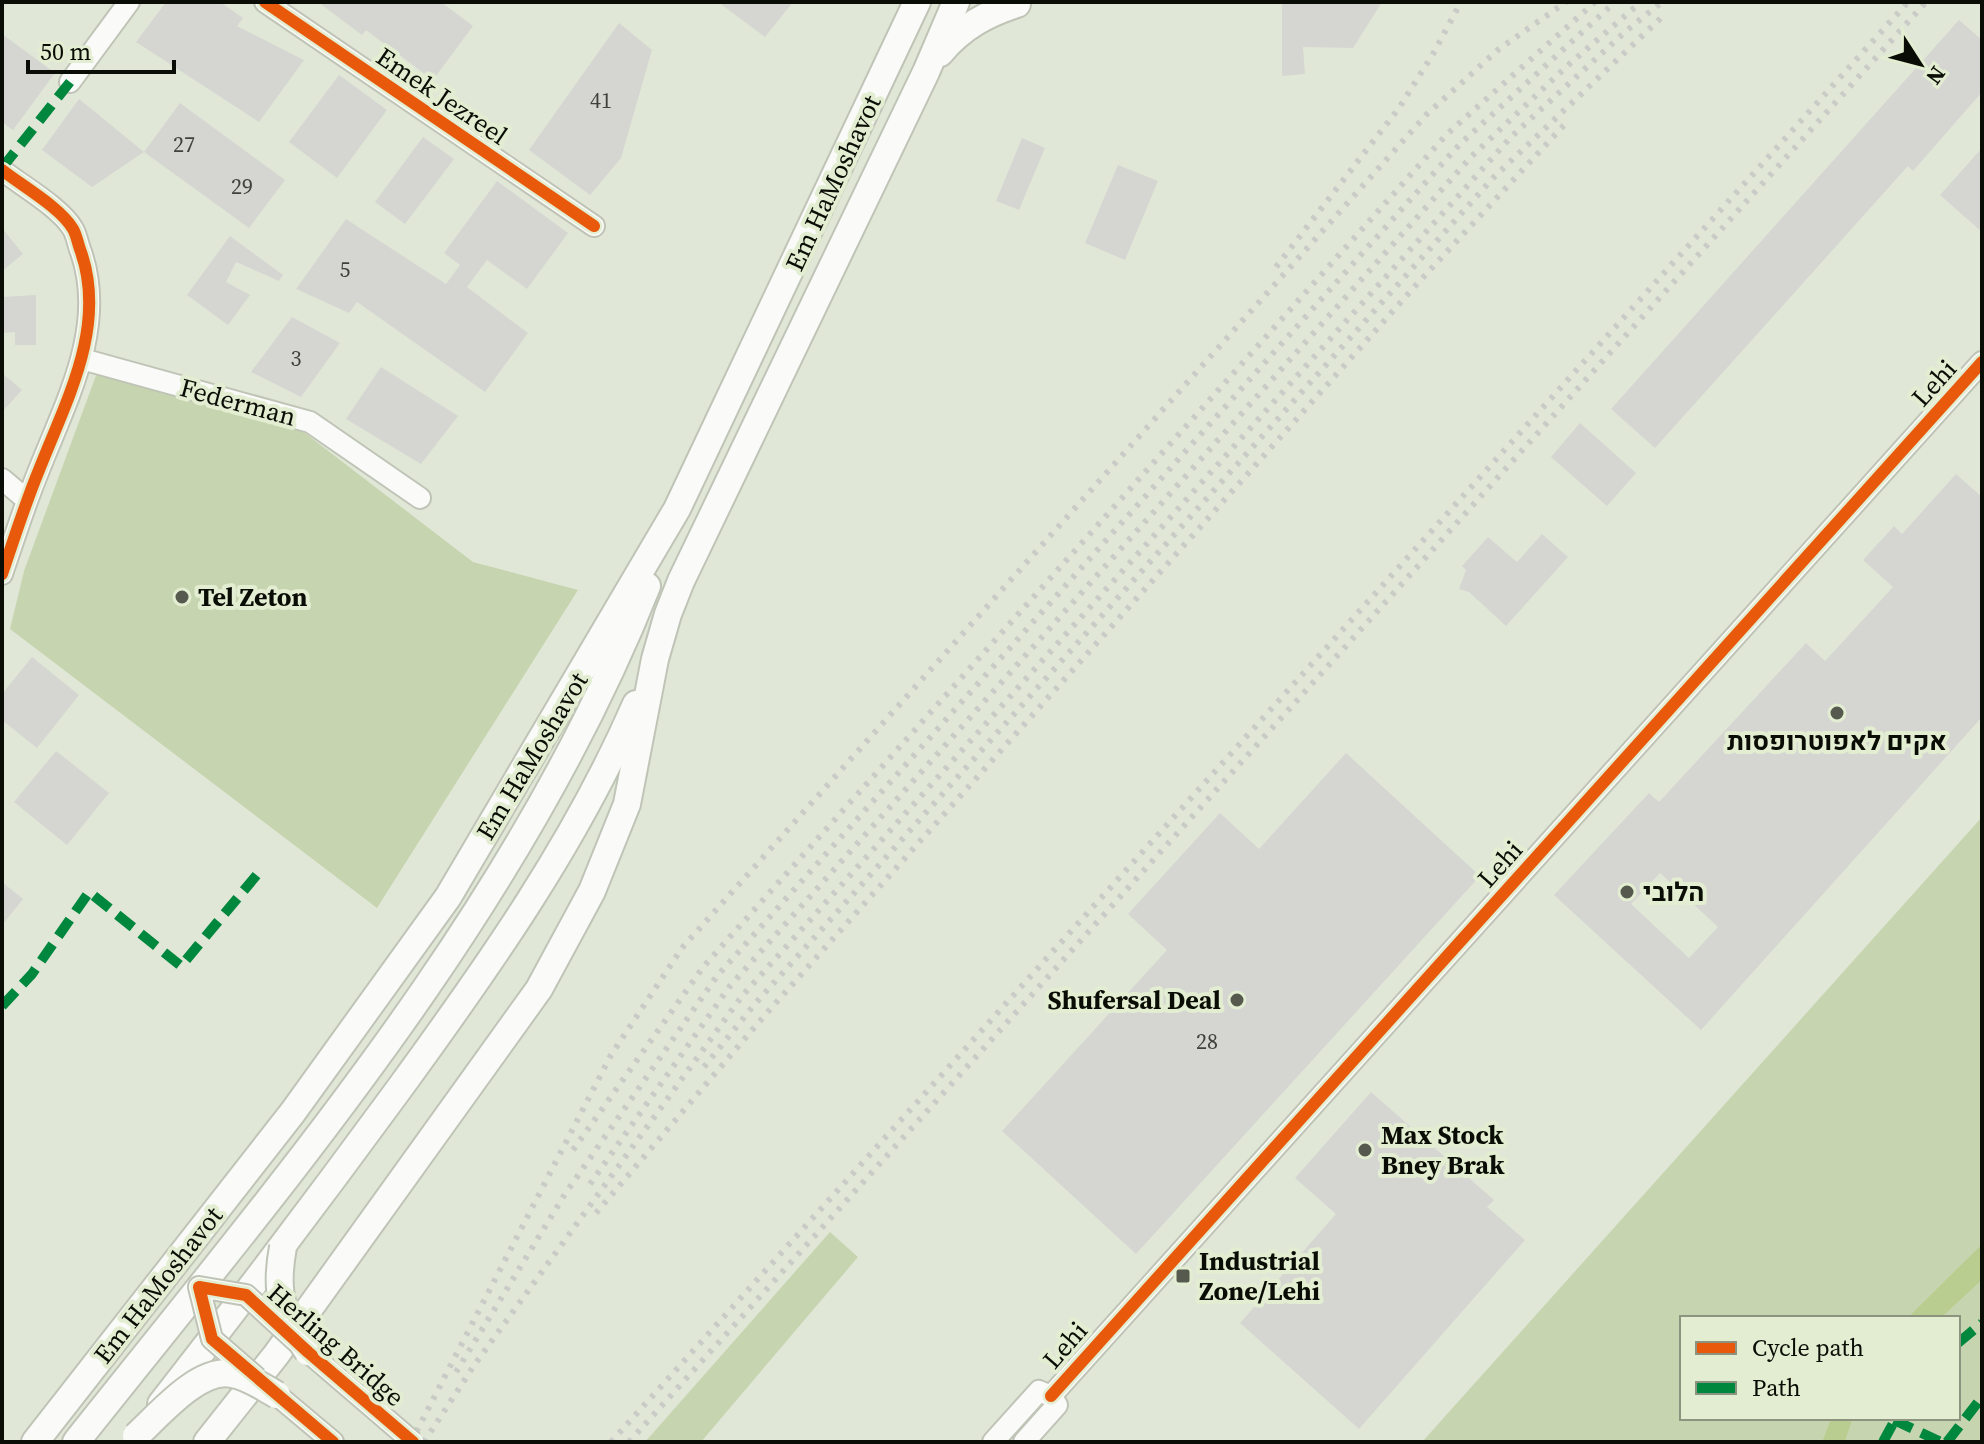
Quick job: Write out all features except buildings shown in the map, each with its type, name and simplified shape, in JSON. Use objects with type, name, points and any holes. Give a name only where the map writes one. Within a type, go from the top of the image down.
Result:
[{"type":"main road","name":"Em HaMoshavot","points":[[35,1442],[293,1112],[448,897],[677,509],[917,2]]},
{"type":"main road","name":"Em HaMoshavot","points":[[207,1442],[276,1355],[539,989],[592,891],[627,804],[655,659],[681,581],[926,72],[956,2]]},
{"type":"main road","points":[[926,72],[968,26],[984,15],[1017,4]]},
{"type":"main road","points":[[76,1442],[358,1083],[437,972],[520,842],[597,701],[630,629],[677,509]]},
{"type":"main road","points":[[134,1439],[283,1247],[469,993],[531,901],[610,764],[655,659]]},
{"type":"main road","points":[[283,1247],[278,1287],[289,1322],[308,1352]]},
{"type":"main road","points":[[134,1439],[196,1382],[214,1374],[241,1376],[277,1395]]},
{"type":"street","points":[[70,82],[129,2]]},
{"type":"street","name":"Emek Jezreel","points":[[265,2],[594,226]]},
{"type":"street","points":[[2,170],[61,215],[73,229],[85,263],[89,290],[82,359],[2,574]]},
{"type":"street","name":"Federman","points":[[82,359],[310,422],[420,498]]},
{"type":"street","name":"Lehi","points":[[1051,1396],[1982,362]]},
{"type":"street","points":[[2,479],[27,500]]},
{"type":"street","points":[[199,1287],[212,1339],[333,1442]]},
{"type":"street","name":"Herling Bridge","points":[[199,1287],[246,1295],[413,1442]]},
{"type":"street","points":[[993,1442],[1039,1391],[1051,1396],[1057,1405],[1024,1442]]},
{"type":"shaded area","points":[[98,370],[284,417],[473,562],[578,590],[377,908],[10,629],[24,571]]},
{"type":"shaded area","points":[[1982,817],[1982,1244],[1909,1316],[1680,1316],[1680,1420],[1830,1420],[1822,1442],[1422,1442]]},
{"type":"shaded area","points":[[830,1232],[858,1257],[701,1442],[645,1442]]},
{"type":"shaded area","points":[[1982,1244],[1982,1280],[1943,1316],[1909,1316]]},
{"type":"shaded area","points":[[1982,1280],[1982,1442],[1845,1442],[1852,1420],[1960,1420],[1960,1316],[1943,1316]]},
{"type":"shaded area","points":[[1830,1420],[1852,1420],[1845,1442],[1822,1442]]},
{"type":"railway","points":[[1276,267],[1399,108],[1461,2]]},
{"type":"railway","points":[[411,1442],[611,1055],[682,948],[1427,114],[1499,49],[1566,2]]},
{"type":"railway","points":[[573,1150],[704,966],[1447,134],[1595,2]]},
{"type":"railway","points":[[456,1372],[565,1194],[717,976],[1459,145],[1615,2]]},
{"type":"railway","points":[[590,1184],[730,986],[1471,157],[1566,67],[1641,2]]},
{"type":"railway","points":[[424,1442],[475,1364],[742,996],[1511,137],[1662,2]]},
{"type":"railway","points":[[611,1442],[1908,2]]},
{"type":"railway","points":[[629,1442],[1926,2]]},
{"type":"railway","points":[[704,1067],[754,1005],[1493,178],[1663,16]]},
{"type":"railway","points":[[596,1213],[765,1015],[1417,284],[1566,123]]},
{"type":"marked path","points":[[2,168],[70,82]]},
{"type":"marked path","points":[[2,1006],[32,974],[89,892],[181,966],[260,871]]},
{"type":"marked path","points":[[1960,1341],[1982,1323]]},
{"type":"marked path","points":[[1947,1442],[1982,1397]]},
{"type":"marked path","points":[[1894,1420],[1941,1442]]},
{"type":"marked path","points":[[1883,1442],[1895,1420]]},
{"type":"cycle path","points":[[265,2],[594,226]]},
{"type":"cycle path","points":[[2,170],[50,205],[73,229],[88,280],[89,308],[80,363],[2,574]]},
{"type":"cycle path","points":[[1051,1396],[1982,362]]},
{"type":"cycle path","points":[[333,1442],[212,1339],[199,1287],[246,1295],[413,1442]]},
{"type":"place","name":"Tel Zeton","points":[[182,597]]},
{"type":"place","name":"אקים לאפוטרופסות","points":[[1837,713]]},
{"type":"place","name":"הלובי","points":[[1627,892]]},
{"type":"place","name":"Shufersal Deal","points":[[1237,1000]]},
{"type":"place","name":"Max Stock Bney Brak","points":[[1365,1150]]},
{"type":"place","name":"Industrial Zone/Lehi","points":[[1183,1276]]}]
